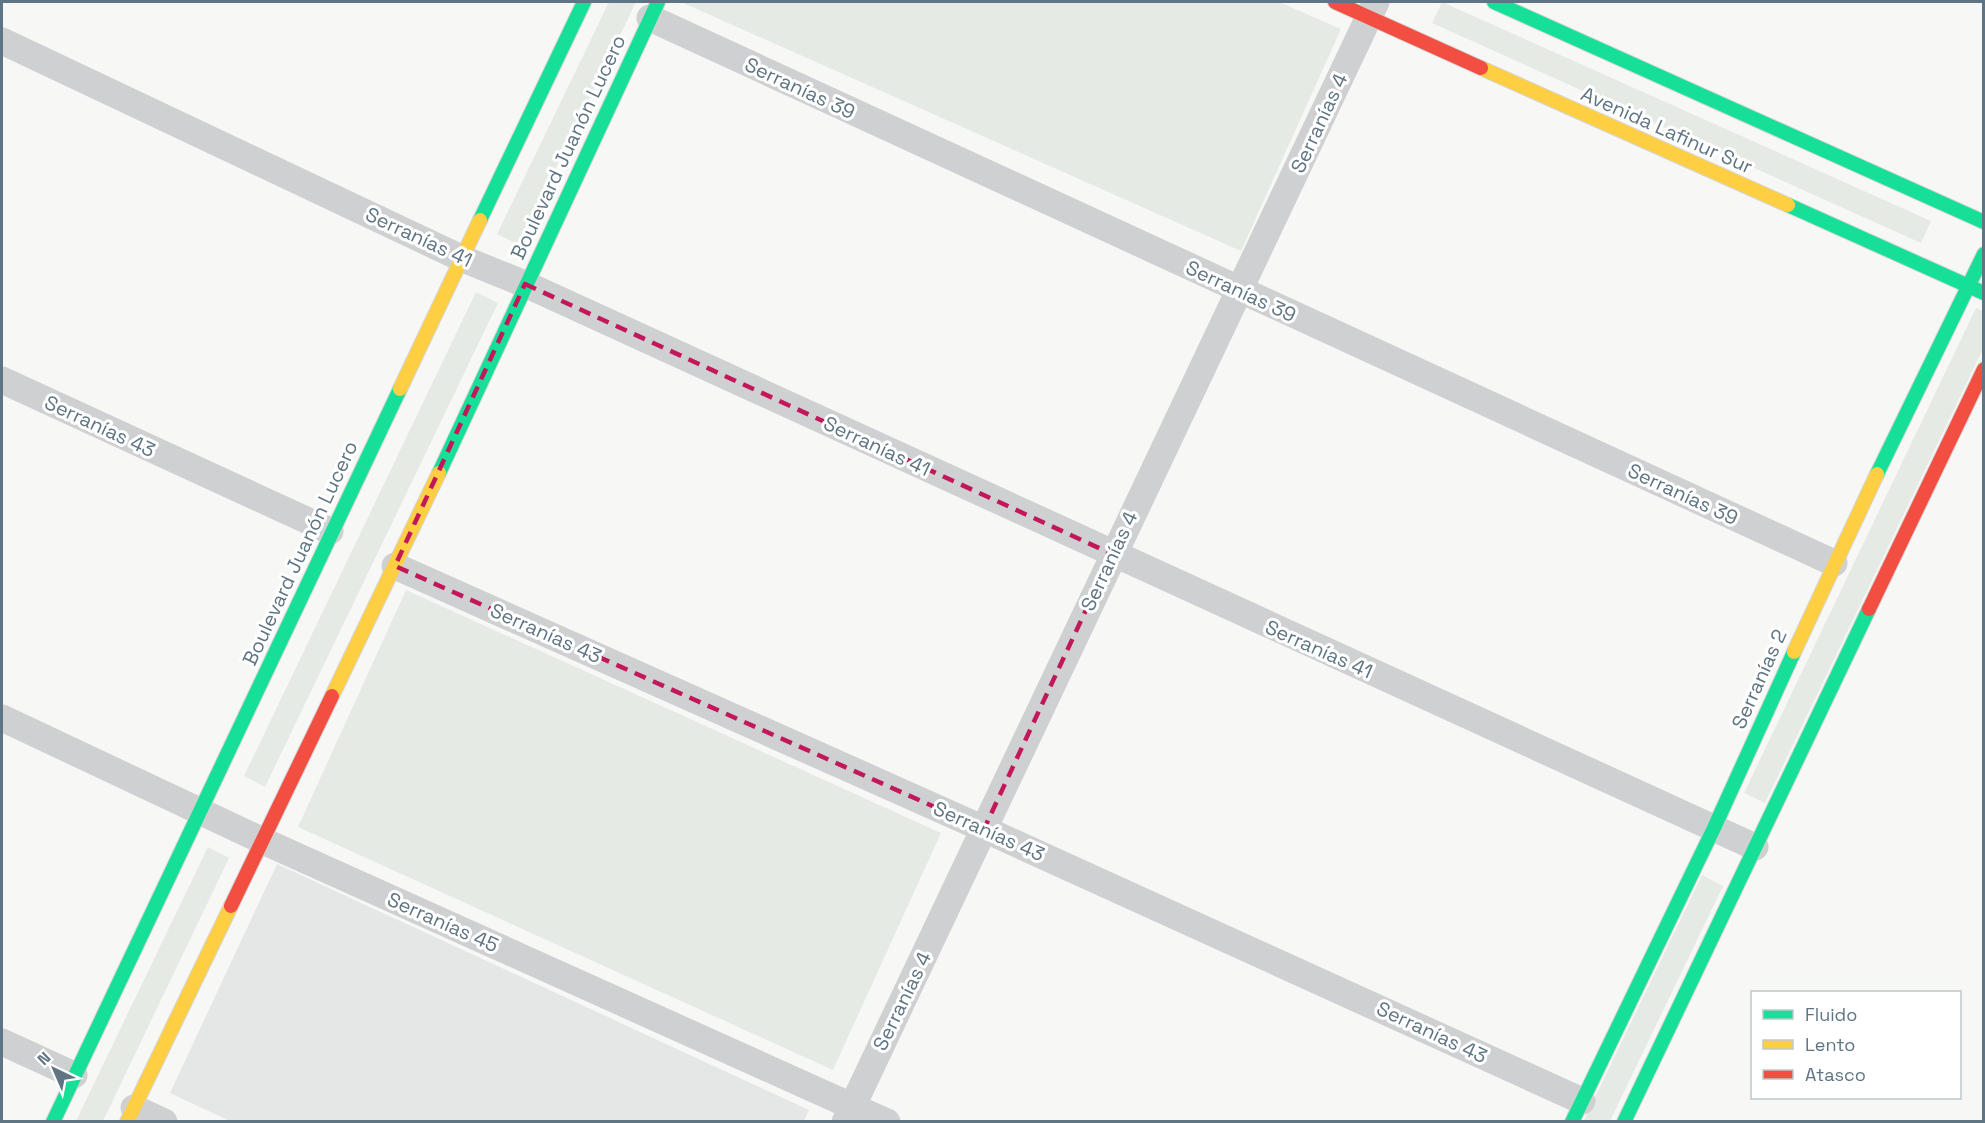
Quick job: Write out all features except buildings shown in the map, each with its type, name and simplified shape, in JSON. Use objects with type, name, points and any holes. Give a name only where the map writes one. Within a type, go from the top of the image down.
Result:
[{"type":"street","name":"Boulevard Juanón Lucero","points":[[53,1122],[201,812],[330,531],[463,259],[584,2]]},
{"type":"street","name":"Avenida Lafinur Sur","points":[[1335,2],[1372,9],[1983,293]]},
{"type":"street","points":[[1494,2],[1983,222]]},
{"type":"street","name":"Serranías 4","points":[[848,1114],[1372,9]]},
{"type":"street","name":"Boulevard Juanón Lucero","points":[[131,1115],[394,566],[654,10]]},
{"type":"street","name":"Serranías 39","points":[[654,10],[1240,291],[1834,562]]},
{"type":"street","name":"Serranías 41","points":[[2,41],[463,259],[525,284],[1755,847]]},
{"type":"street","name":"Serranías 2","points":[[1577,1111],[1714,828],[1834,562],[1983,254]]},
{"type":"street","points":[[1624,1122],[1983,369]]},
{"type":"street","name":"Serranías 43","points":[[2,380],[330,531]]},
{"type":"street","name":"Serranías 43","points":[[394,566],[984,829],[1577,1111]]},
{"type":"street","name":"Serranías 45","points":[[2,718],[848,1114],[887,1122]]},
{"type":"street","points":[[2,1042],[74,1075]]},
{"type":"street","points":[[131,1115],[164,1122]]},
{"type":"highlighted area","points":[[525,284],[1112,554],[984,829],[395,566]]},
{"type":"shaded area","points":[[609,2],[636,2],[519,245],[497,234]]},
{"type":"shaded area","points":[[681,2],[1279,2],[1341,29],[1241,251]]},
{"type":"shaded area","points":[[1442,2],[1931,221],[1921,243],[1432,23]]},
{"type":"shaded area","points":[[476,292],[498,303],[265,787],[244,776]]},
{"type":"shaded area","points":[[1976,308],[1983,311],[1983,349],[1765,803],[1744,793]]},
{"type":"shaded area","points":[[406,590],[941,833],[833,1070],[298,827]]},
{"type":"shaded area","points":[[208,847],[229,858],[103,1121],[76,1121]]},
{"type":"shaded area","points":[[277,864],[809,1110],[804,1121],[232,1122],[170,1093]]},
{"type":"shaded area","points":[[1702,875],[1723,886],[1610,1121],[1583,1122]]},
{"type":"traffic: fast","points":[[480,220],[584,2]]},
{"type":"traffic: fast","points":[[439,473],[658,2]]},
{"type":"traffic: fast","points":[[1494,2],[1984,222]]},
{"type":"traffic: fast","points":[[1788,205],[1984,293]]},
{"type":"traffic: fast","points":[[1877,474],[1984,254]]},
{"type":"traffic: fast","points":[[53,1122],[400,389]]},
{"type":"traffic: fast","points":[[1624,1122],[1869,609]]},
{"type":"traffic: fast","points":[[1572,1122],[1714,828],[1794,652]]},
{"type":"traffic: slow","points":[[1481,68],[1788,205]]},
{"type":"traffic: slow","points":[[400,389],[480,220]]},
{"type":"traffic: slow","points":[[332,696],[439,473]]},
{"type":"traffic: slow","points":[[1794,652],[1877,474]]},
{"type":"traffic: slow","points":[[127,1122],[231,906]]},
{"type":"traffic: jam","points":[[1335,2],[1481,68]]},
{"type":"traffic: jam","points":[[1869,609],[1984,369]]},
{"type":"traffic: jam","points":[[231,906],[332,696]]}]
